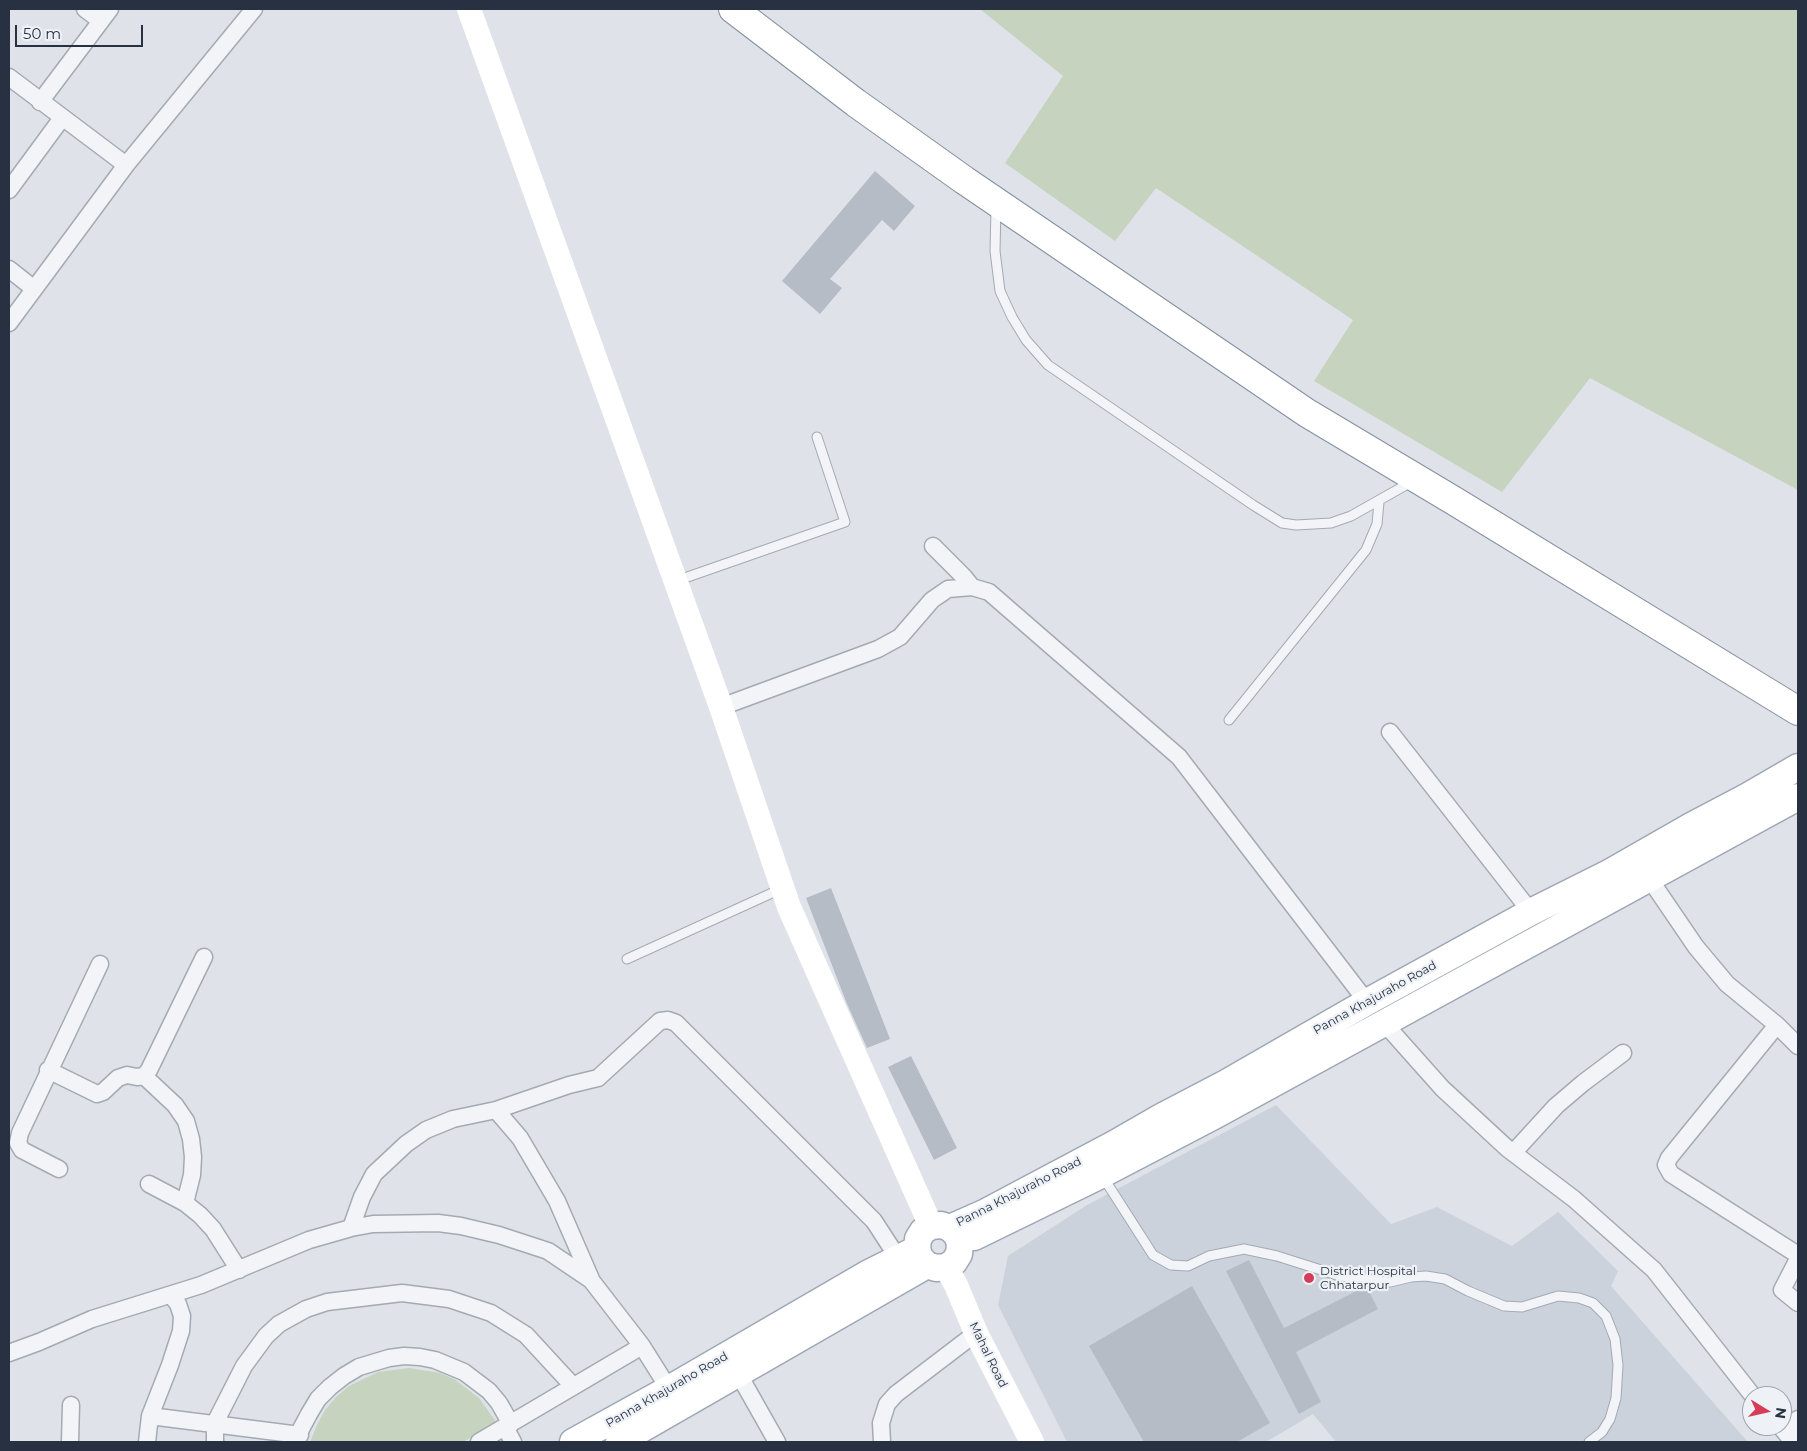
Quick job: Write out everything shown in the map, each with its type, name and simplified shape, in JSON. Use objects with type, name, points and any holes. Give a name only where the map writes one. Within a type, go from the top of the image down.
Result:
[{"type":"highway","points":[[733,9],[856,103],[997,202],[1306,412],[1797,712]]},
{"type":"main road","points":[[470,9],[721,707],[789,907],[947,1233]]},
{"type":"main road","name":"Panna Khajuraho Road","points":[[947,1233],[1056,1173],[1114,1144],[1161,1116],[1226,1083],[1367,1002],[1532,912],[1607,874],[1798,767]]},
{"type":"main road","name":"Panna Khajuraho Road","points":[[922,1260],[918,1239],[923,1231],[947,1233],[1101,1175],[1385,1024],[1798,797]]},
{"type":"main road","name":"Panna Khajuraho Road","points":[[619,1442],[733,1365],[922,1260],[954,1262],[959,1254],[947,1233]]},
{"type":"main road","name":"Mahal Road","points":[[922,1260],[956,1285],[976,1333],[1032,1442]]},
{"type":"main road","name":"Panna Khajuraho Road","points":[[573,1442],[669,1390],[733,1365]]},
{"type":"street","points":[[40,102],[106,15],[85,9]]},
{"type":"street","points":[[9,323],[126,165],[254,9]]},
{"type":"street","points":[[9,77],[126,165]]},
{"type":"street","points":[[9,190],[62,118]]},
{"type":"street","points":[[9,269],[34,288]]},
{"type":"street","points":[[933,546],[972,587]]},
{"type":"street","points":[[721,707],[878,649],[900,637],[932,600],[948,589],[972,587],[989,592],[1178,757],[1367,1002]]},
{"type":"street","points":[[1390,732],[1532,912]]},
{"type":"street","points":[[1649,878],[1696,947],[1727,984],[1777,1025],[1798,1046]]},
{"type":"street","points":[[48,1070],[96,1094],[103,1092],[118,1078],[127,1075],[144,1076],[149,1070],[204,957]]},
{"type":"street","points":[[58,1169],[22,1150],[18,1143],[22,1126],[100,964]]},
{"type":"street","points":[[351,1228],[362,1197],[374,1174],[406,1144],[426,1130],[444,1123],[496,1110],[569,1085],[598,1078],[660,1021],[668,1020],[676,1023],[874,1221],[922,1260]]},
{"type":"street","points":[[1385,1024],[1442,1088],[1513,1153],[1574,1200],[1654,1270],[1744,1386]]},
{"type":"street","points":[[1777,1025],[1669,1158],[1666,1166],[1671,1174],[1798,1257],[1782,1290],[1798,1303]]},
{"type":"street","points":[[1513,1153],[1556,1106],[1623,1053]]},
{"type":"street","points":[[144,1076],[175,1105],[186,1121],[192,1139],[192,1175],[185,1203]]},
{"type":"street","points":[[496,1110],[520,1138],[557,1201],[591,1280],[642,1346],[669,1390]]},
{"type":"street","points":[[149,1184],[185,1203],[200,1215],[212,1229],[239,1270]]},
{"type":"street","points":[[9,1352],[92,1320],[201,1286],[309,1240],[373,1224],[416,1223],[461,1226],[499,1235],[548,1251],[591,1280]]},
{"type":"street","points":[[215,1442],[215,1423],[244,1366],[266,1336],[279,1324],[306,1309],[327,1302],[402,1293],[449,1299],[491,1313],[526,1335],[574,1386]]},
{"type":"street","points":[[147,1442],[150,1416],[181,1331],[182,1316],[178,1304],[171,1295]]},
{"type":"street","points":[[882,1442],[881,1423],[887,1404],[896,1394],[976,1333]]},
{"type":"street","points":[[478,1442],[642,1346]]},
{"type":"street","points":[[150,1416],[215,1423],[298,1438],[318,1399],[330,1386],[344,1376],[373,1362],[404,1356],[435,1360],[464,1372],[489,1391],[499,1403],[513,1442]]},
{"type":"street","points":[[733,1365],[777,1442]]},
{"type":"street","points":[[70,1442],[71,1405]]},
{"type":"lane","points":[[997,202],[995,251],[1000,291],[1012,317],[1026,340],[1048,364],[1253,505],[1282,523],[1296,525],[1331,523],[1351,516],[1379,502],[1418,479]]},
{"type":"lane","points":[[676,581],[845,522],[817,437]]},
{"type":"lane","points":[[1229,720],[1366,550],[1378,524],[1379,502]]},
{"type":"lane","points":[[627,959],[783,888]]},
{"type":"lane","points":[[1101,1175],[1153,1255],[1172,1265],[1188,1266],[1209,1256],[1244,1249],[1277,1256],[1340,1276],[1390,1282],[1426,1276],[1445,1279],[1504,1306],[1522,1307],[1558,1296],[1579,1298],[1593,1304],[1606,1316],[1614,1338],[1618,1365],[1616,1398],[1610,1419],[1602,1432],[1589,1442]]},
{"type":"shaded area","name":"District Hospital Chhatarpur","points":[[1276,1105],[1391,1224],[1437,1207],[1512,1246],[1558,1212],[1618,1271],[1611,1286],[1748,1442],[1336,1442],[1313,1414],[1266,1442],[1067,1442],[998,1305],[1008,1256],[1087,1205]]},
{"type":"green space","points":[[980,9],[1798,9],[1798,490],[1590,378],[1502,492],[1314,381],[1353,320],[1156,188],[1115,241],[1005,163],[1063,76]]},
{"type":"green space","points":[[409,1368],[440,1373],[454,1379],[479,1398],[497,1423],[463,1442],[310,1442],[325,1410],[349,1386],[378,1372]]},
{"type":"building","points":[[875,171],[915,206],[894,231],[882,220],[830,279],[842,288],[820,314],[782,281]]},
{"type":"building","points":[[831,888],[890,1039],[867,1048],[847,1004],[806,898]]},
{"type":"building","points":[[911,1056],[957,1148],[934,1160],[888,1067]]},
{"type":"building","points":[[1249,1260],[1284,1328],[1366,1286],[1378,1309],[1296,1352],[1321,1402],[1299,1414],[1226,1271]]},
{"type":"building","points":[[1192,1286],[1270,1423],[1237,1442],[1144,1442],[1089,1346]]},
{"type":"place","name":"District Hospital Chhatarpur","points":[[1309,1278]]}]
